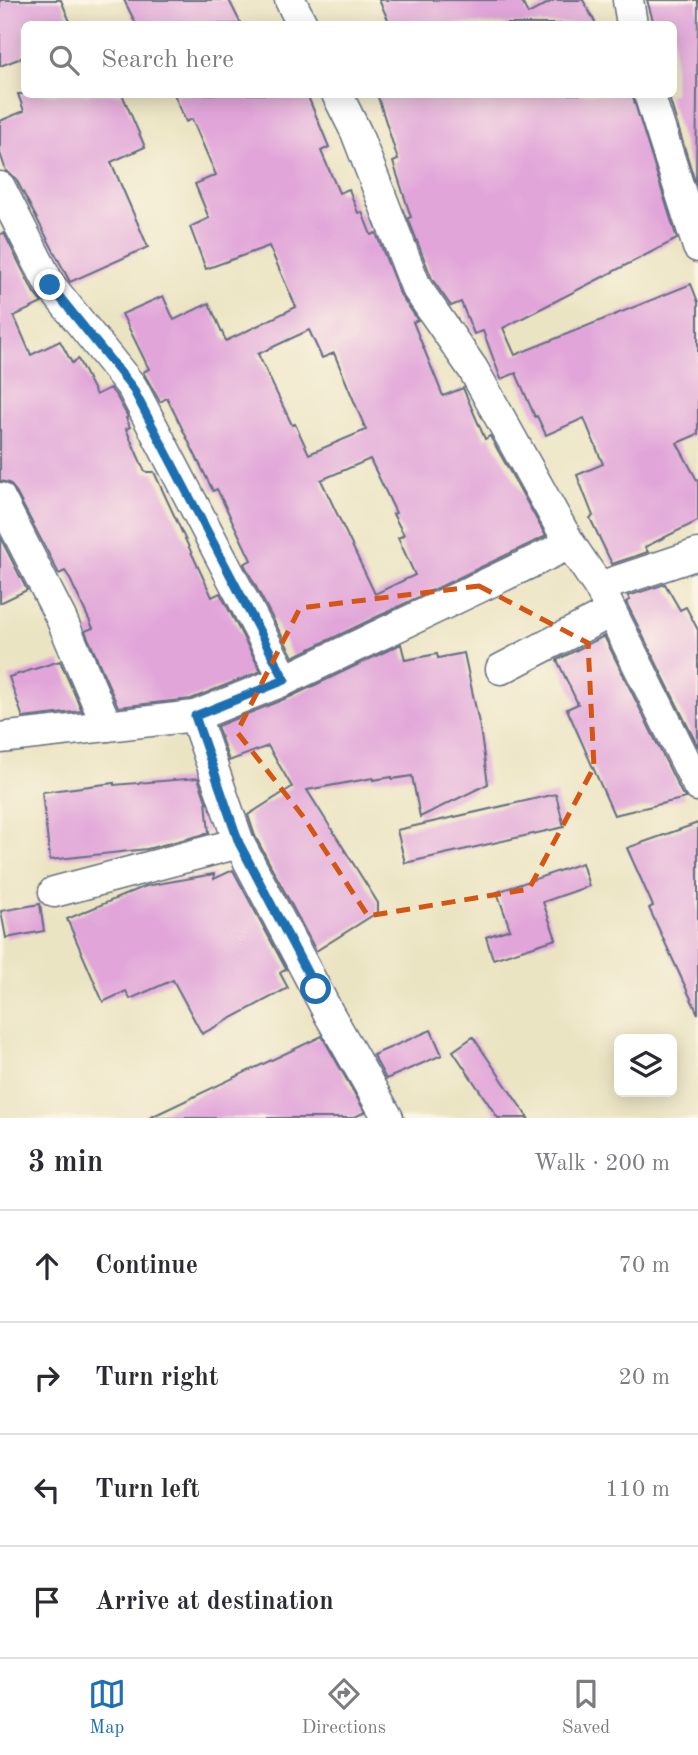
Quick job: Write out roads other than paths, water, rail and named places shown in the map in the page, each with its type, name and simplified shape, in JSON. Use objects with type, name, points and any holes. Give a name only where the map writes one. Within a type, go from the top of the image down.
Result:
[{"type":"street","points":[[289,0],[300,21]]},
{"type":"street","points":[[628,0],[632,21]]},
{"type":"street","points":[[339,98],[356,132],[416,287],[474,369],[570,544],[605,599],[698,786]]},
{"type":"street","points":[[650,98],[698,247]]},
{"type":"street","points":[[0,187],[50,285],[132,387],[285,680]]},
{"type":"street","points":[[0,498],[61,618],[107,726]]},
{"type":"street","points":[[0,738],[195,716],[285,680],[570,544]]},
{"type":"street","points":[[501,668],[605,599],[698,554]]},
{"type":"street","points":[[195,716],[239,843],[329,1014],[388,1118]]},
{"type":"street","points":[[54,892],[239,843]]}]
